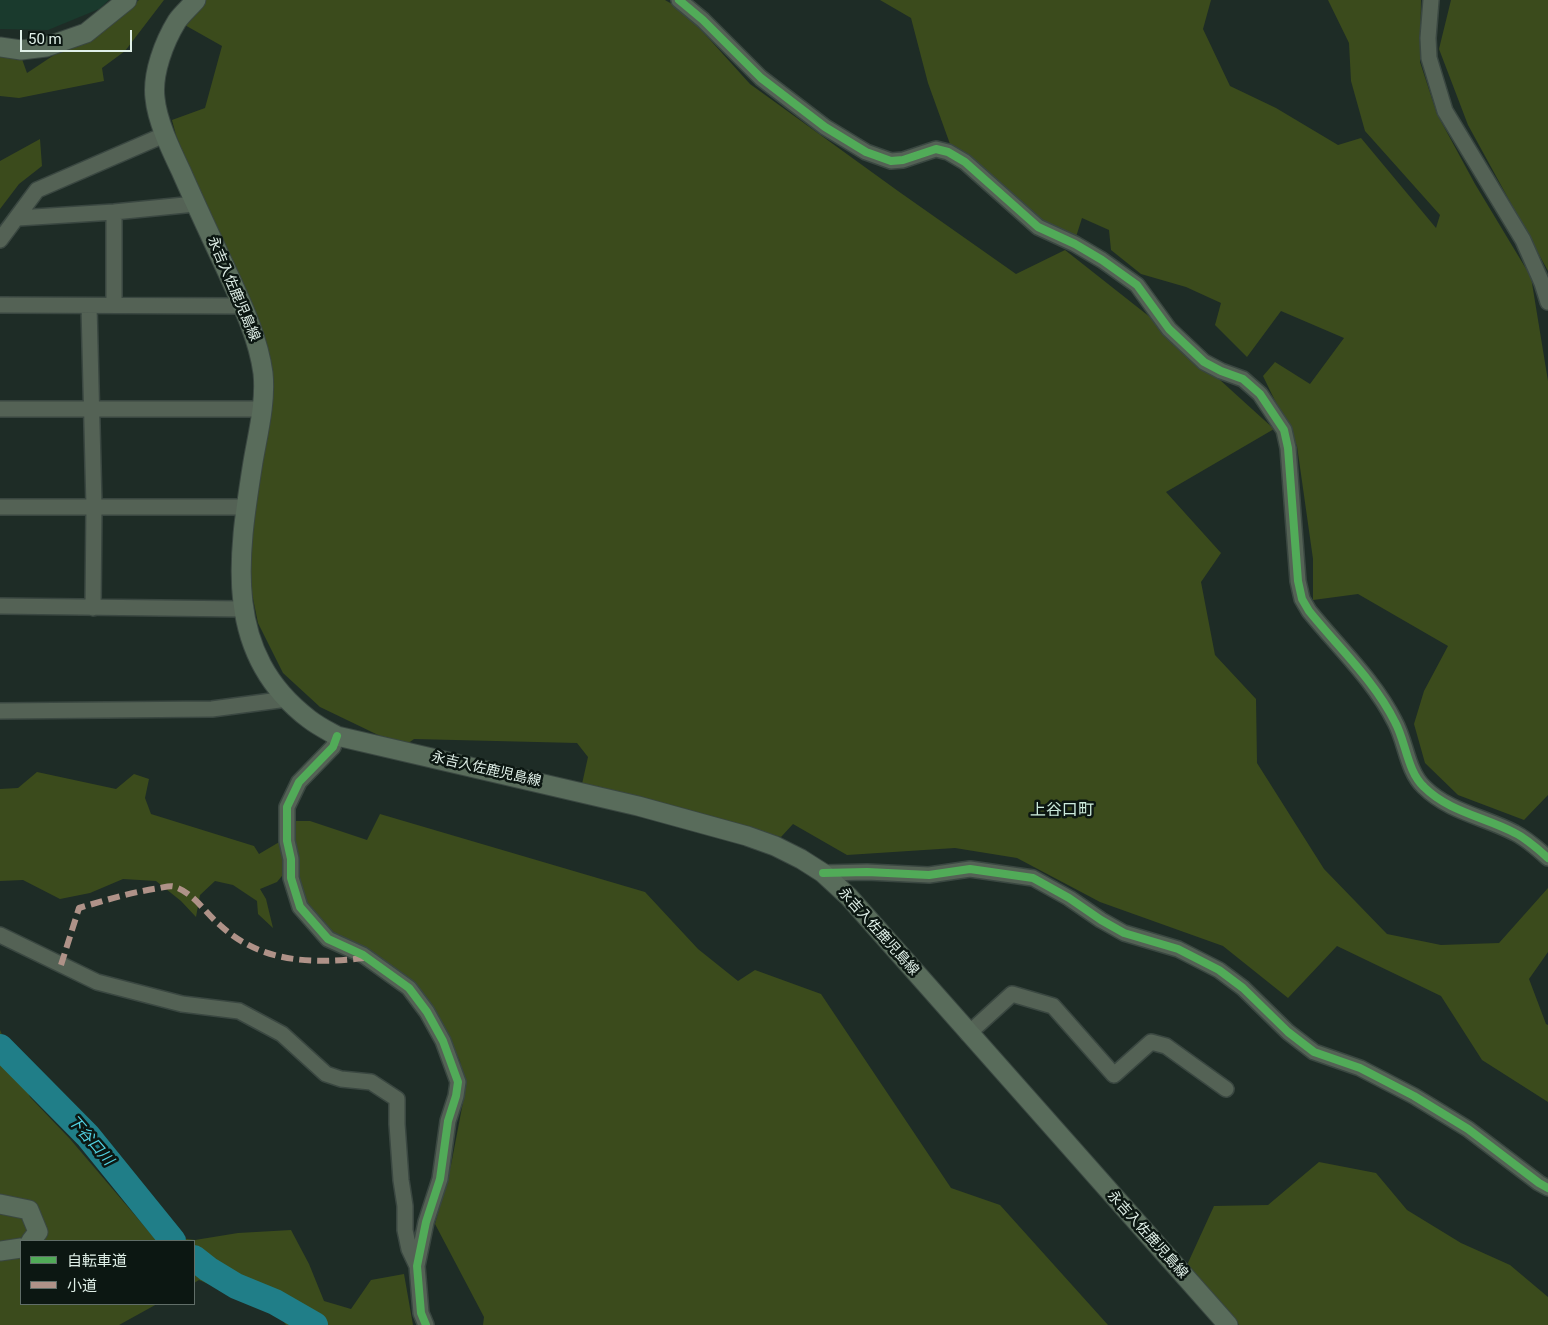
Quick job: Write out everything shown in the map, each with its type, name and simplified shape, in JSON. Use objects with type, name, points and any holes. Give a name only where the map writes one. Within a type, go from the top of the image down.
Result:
[{"type":"main road","points":[[0,47],[20,50],[46,47],[78,36],[86,33],[127,0]]},
{"type":"main road","name":"永吉入佐鹿児島線","points":[[196,0],[177,21],[158,63],[154,98],[164,135],[243,306],[256,342],[263,374],[262,409],[246,507],[240,582],[242,609],[251,642],[266,673],[286,699],[310,720],[337,736],[638,806],[747,836],[775,846],[823,874],[849,897],[968,1034],[1228,1325]]},
{"type":"main road","points":[[0,1204],[29,1210],[38,1232],[32,1240]]},
{"type":"main road","points":[[0,1251],[20,1248]]},
{"type":"street","points":[[680,0],[762,78],[825,127],[866,152],[891,161],[903,160],[936,149],[948,152],[965,162],[1038,227],[1075,244],[1102,260],[1137,285],[1169,329],[1204,362],[1243,379],[1260,394],[1284,430],[1288,448],[1298,580],[1302,599],[1382,700],[1395,722],[1410,764],[1422,785],[1435,797],[1447,804],[1516,833],[1548,858]]},
{"type":"street","points":[[1431,0],[1428,38],[1429,58],[1445,111],[1522,240],[1542,283],[1548,302]]},
{"type":"street","points":[[0,240],[37,190],[164,135]]},
{"type":"street","points":[[18,218],[114,212],[196,204]]},
{"type":"street","points":[[114,212],[114,305]]},
{"type":"street","points":[[0,305],[243,306]]},
{"type":"street","points":[[89,306],[93,409],[93,608]]},
{"type":"street","points":[[0,409],[262,409]]},
{"type":"street","points":[[0,507],[246,507]]},
{"type":"street","points":[[0,606],[242,609]]},
{"type":"street","points":[[0,712],[212,709],[286,699]]},
{"type":"street","points":[[337,736],[333,746],[300,782],[288,807],[287,841],[291,859],[291,878],[300,907],[328,939],[364,954],[409,988],[427,1012],[443,1040],[458,1082],[456,1096],[448,1121],[440,1179],[426,1222],[418,1266],[421,1312],[426,1325]]},
{"type":"street","points":[[823,874],[867,872],[928,875],[970,868],[1033,878],[1070,898],[1101,920],[1124,933],[1178,949],[1219,970],[1243,988],[1288,1032],[1314,1052],[1360,1068],[1414,1096],[1468,1129],[1548,1188]]},
{"type":"street","points":[[0,935],[97,982],[182,1004],[239,1010],[282,1034],[326,1074],[341,1079],[371,1082],[397,1099],[396,1124],[405,1206],[405,1230],[409,1249],[418,1266]]},
{"type":"street","points":[[968,1034],[1012,994],[1053,1006],[1114,1075],[1151,1042],[1166,1046],[1226,1089]]},
{"type":"shaded area","points":[[0,0],[109,0],[99,9],[48,30],[0,29]]},
{"type":"green space","points":[[139,0],[164,0],[125,51],[102,68],[104,81],[19,98],[0,96],[0,56],[22,59],[27,73],[57,53],[90,40]]},
{"type":"green space","points":[[200,0],[665,0],[684,11],[750,84],[1016,274],[1065,250],[1155,321],[1274,429],[1166,492],[1221,553],[1201,582],[1215,655],[1256,699],[1257,763],[1324,869],[1387,934],[1441,945],[1499,943],[1548,888],[1548,952],[1529,979],[1548,1025],[1548,1102],[1482,1060],[1441,996],[1337,946],[1288,998],[1223,946],[1100,902],[1017,858],[955,848],[847,855],[793,824],[781,837],[582,784],[588,757],[577,743],[414,739],[403,747],[320,707],[283,673],[258,623],[249,579],[255,502],[272,378],[176,135],[172,120],[205,108],[222,46],[183,24]]},
{"type":"green space","points":[[880,0],[1211,0],[1203,29],[1230,86],[1276,108],[1338,145],[1361,138],[1436,228],[1440,215],[1365,131],[1351,81],[1349,43],[1328,0],[1421,0],[1420,62],[1437,114],[1475,184],[1531,277],[1548,381],[1548,795],[1524,820],[1458,795],[1425,763],[1414,724],[1424,691],[1448,646],[1358,594],[1313,600],[1313,559],[1297,446],[1263,376],[1275,362],[1310,384],[1344,338],[1281,311],[1247,357],[1215,325],[1221,303],[1186,287],[1141,274],[1111,250],[1109,230],[1082,218],[1075,240],[1034,218],[950,144],[928,83],[911,18]]},
{"type":"green space","points":[[1451,0],[1548,0],[1548,271],[1468,125],[1439,49]]},
{"type":"green space","points":[[40,139],[42,166],[19,184],[0,209],[0,161]]},
{"type":"green space","points":[[37,772],[116,789],[134,774],[149,779],[145,798],[151,814],[254,846],[259,854],[281,841],[286,871],[277,882],[260,889],[266,899],[273,928],[258,914],[257,901],[233,885],[215,881],[200,895],[196,917],[181,901],[156,881],[123,879],[90,893],[60,899],[23,880],[0,881],[0,789],[18,788]]},
{"type":"green space","points":[[380,814],[645,892],[698,949],[738,981],[755,970],[821,994],[951,1188],[1000,1205],[1108,1325],[483,1325],[484,1317],[435,1224],[451,1165],[464,1097],[460,1061],[432,1005],[407,978],[367,948],[332,933],[305,902],[297,877],[294,821],[310,821],[367,840]]},
{"type":"green space","points":[[0,1030],[30,1097],[70,1139],[151,1234],[195,1240],[20,1240],[20,1305],[155,1305],[119,1325],[0,1325]]},
{"type":"green space","points":[[1319,1162],[1376,1173],[1407,1210],[1461,1243],[1510,1265],[1548,1297],[1548,1325],[1239,1325],[1187,1265],[1214,1206],[1268,1205]]},
{"type":"green space","points":[[291,1230],[309,1264],[324,1301],[351,1309],[371,1280],[404,1274],[413,1325],[286,1325],[279,1315],[199,1280],[195,1282],[195,1240],[238,1233]]},
{"type":"waterway","name":"下谷口川","points":[[0,1047],[88,1136],[172,1240]]},
{"type":"waterway","name":"下谷口川","points":[[195,1259],[236,1286],[275,1302],[315,1325]]},
{"type":"marked path","points":[[61,965],[79,908],[129,894],[170,886],[188,894],[215,921],[237,938],[271,954],[288,958],[325,961],[364,958]]},
{"type":"cycle path","points":[[679,0],[703,20],[761,78],[825,127],[866,152],[891,161],[903,160],[936,149],[948,152],[965,162],[1038,227],[1075,244],[1102,260],[1137,285],[1169,329],[1204,362],[1243,379],[1260,394],[1284,430],[1288,448],[1298,581],[1302,599],[1309,611],[1377,692],[1399,730],[1410,765],[1424,787],[1456,808],[1519,835],[1548,858]]},
{"type":"cycle path","points":[[337,736],[333,747],[299,782],[287,807],[287,841],[291,859],[291,878],[300,907],[328,939],[363,955],[409,988],[427,1012],[443,1041],[458,1082],[456,1096],[448,1121],[440,1179],[426,1222],[417,1266],[421,1313],[426,1325]]},
{"type":"cycle path","points":[[823,873],[867,872],[929,875],[970,869],[1033,878],[1069,898],[1124,933],[1178,949],[1219,970],[1243,988],[1288,1032],[1314,1052],[1360,1068],[1414,1096],[1468,1129],[1548,1188]]},
{"type":"district","name":"上谷口町","points":[[1062,811]]}]
